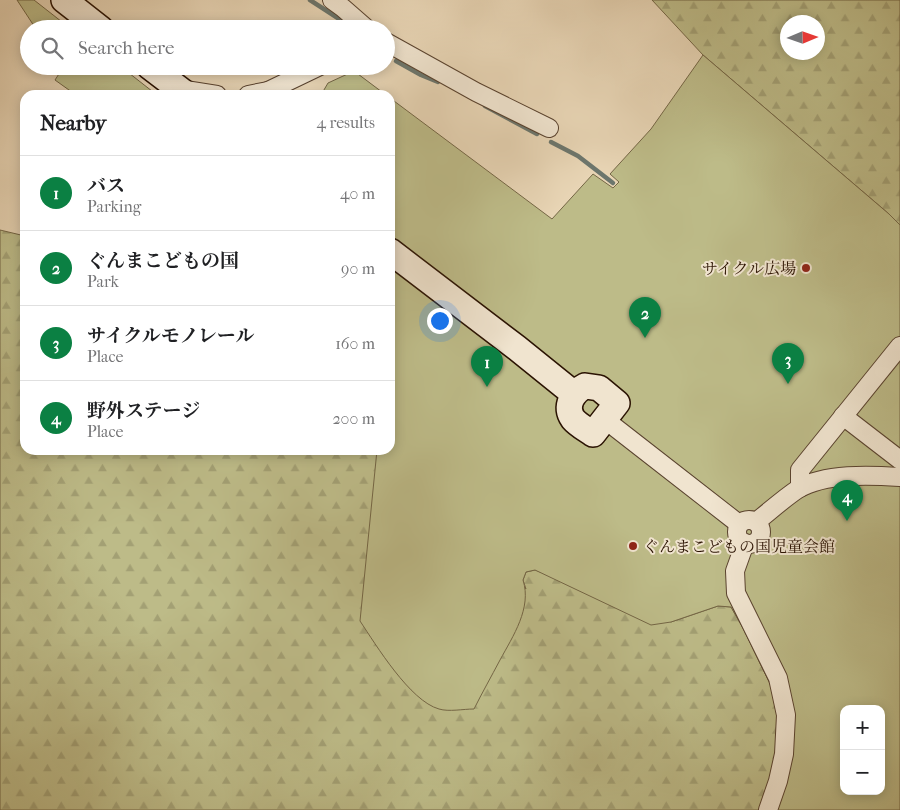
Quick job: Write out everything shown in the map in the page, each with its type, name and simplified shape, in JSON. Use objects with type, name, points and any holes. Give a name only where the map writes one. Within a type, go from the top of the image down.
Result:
[{"type":"street","points":[[64,0],[89,20]]},
{"type":"street","points":[[332,0],[357,20]]},
{"type":"street","points":[[395,47],[476,92],[549,128]]},
{"type":"street","points":[[161,75],[180,90]]},
{"type":"street","points":[[270,90],[301,75]]},
{"type":"street","points":[[395,255],[574,394]]},
{"type":"street","points":[[800,488],[800,470],[900,346]]},
{"type":"street","points":[[843,416],[900,460]]},
{"type":"street","points":[[612,425],[747,523]]},
{"type":"street","points":[[768,810],[778,781],[784,754],[786,715],[778,678],[736,593],[735,571],[745,543],[741,541],[737,534],[747,523],[800,488],[825,479],[865,475],[900,477]]},
{"type":"green space","points":[[17,0],[34,0],[60,20],[30,20]]},
{"type":"green space","points":[[652,0],[900,0],[900,225],[703,55]]},
{"type":"green space","points":[[703,55],[900,225],[900,810],[759,810],[767,788],[780,737],[774,692],[731,607],[718,606],[671,622],[651,625],[535,570],[526,572],[523,580],[525,601],[520,622],[474,709],[452,710],[439,709],[428,704],[405,684],[360,621],[377,455],[395,455],[395,102],[552,219],[593,174],[613,188],[619,182],[610,174],[651,129]]},
{"type":"green space","points":[[58,75],[131,75],[151,90],[69,90],[55,80]]},
{"type":"green space","points":[[345,75],[359,75],[379,90],[324,90],[328,83]]},
{"type":"green space","points":[[0,230],[20,235],[20,455],[391,455],[526,589],[523,580],[526,572],[535,570],[671,622],[718,606],[731,607],[774,692],[780,737],[767,788],[759,810],[0,810]]},
{"type":"waterway","points":[[310,0],[341,20]]},
{"type":"waterway","points":[[396,61],[438,82]]},
{"type":"waterway","points":[[485,106],[537,134]]},
{"type":"waterway","points":[[551,142],[578,156],[613,183]]},
{"type":"place","name":"サイクル広場","points":[[806,268]]},
{"type":"place","name":"ぐんまこどもの国","points":[[645,338]]},
{"type":"place","name":"サイクルモノレール","points":[[788,384]]},
{"type":"place","name":"バス","points":[[487,387]]},
{"type":"place","name":"野外ステージ","points":[[847,521]]},
{"type":"place","name":"ぐんまこどもの国児童会館","points":[[633,546]]}]
